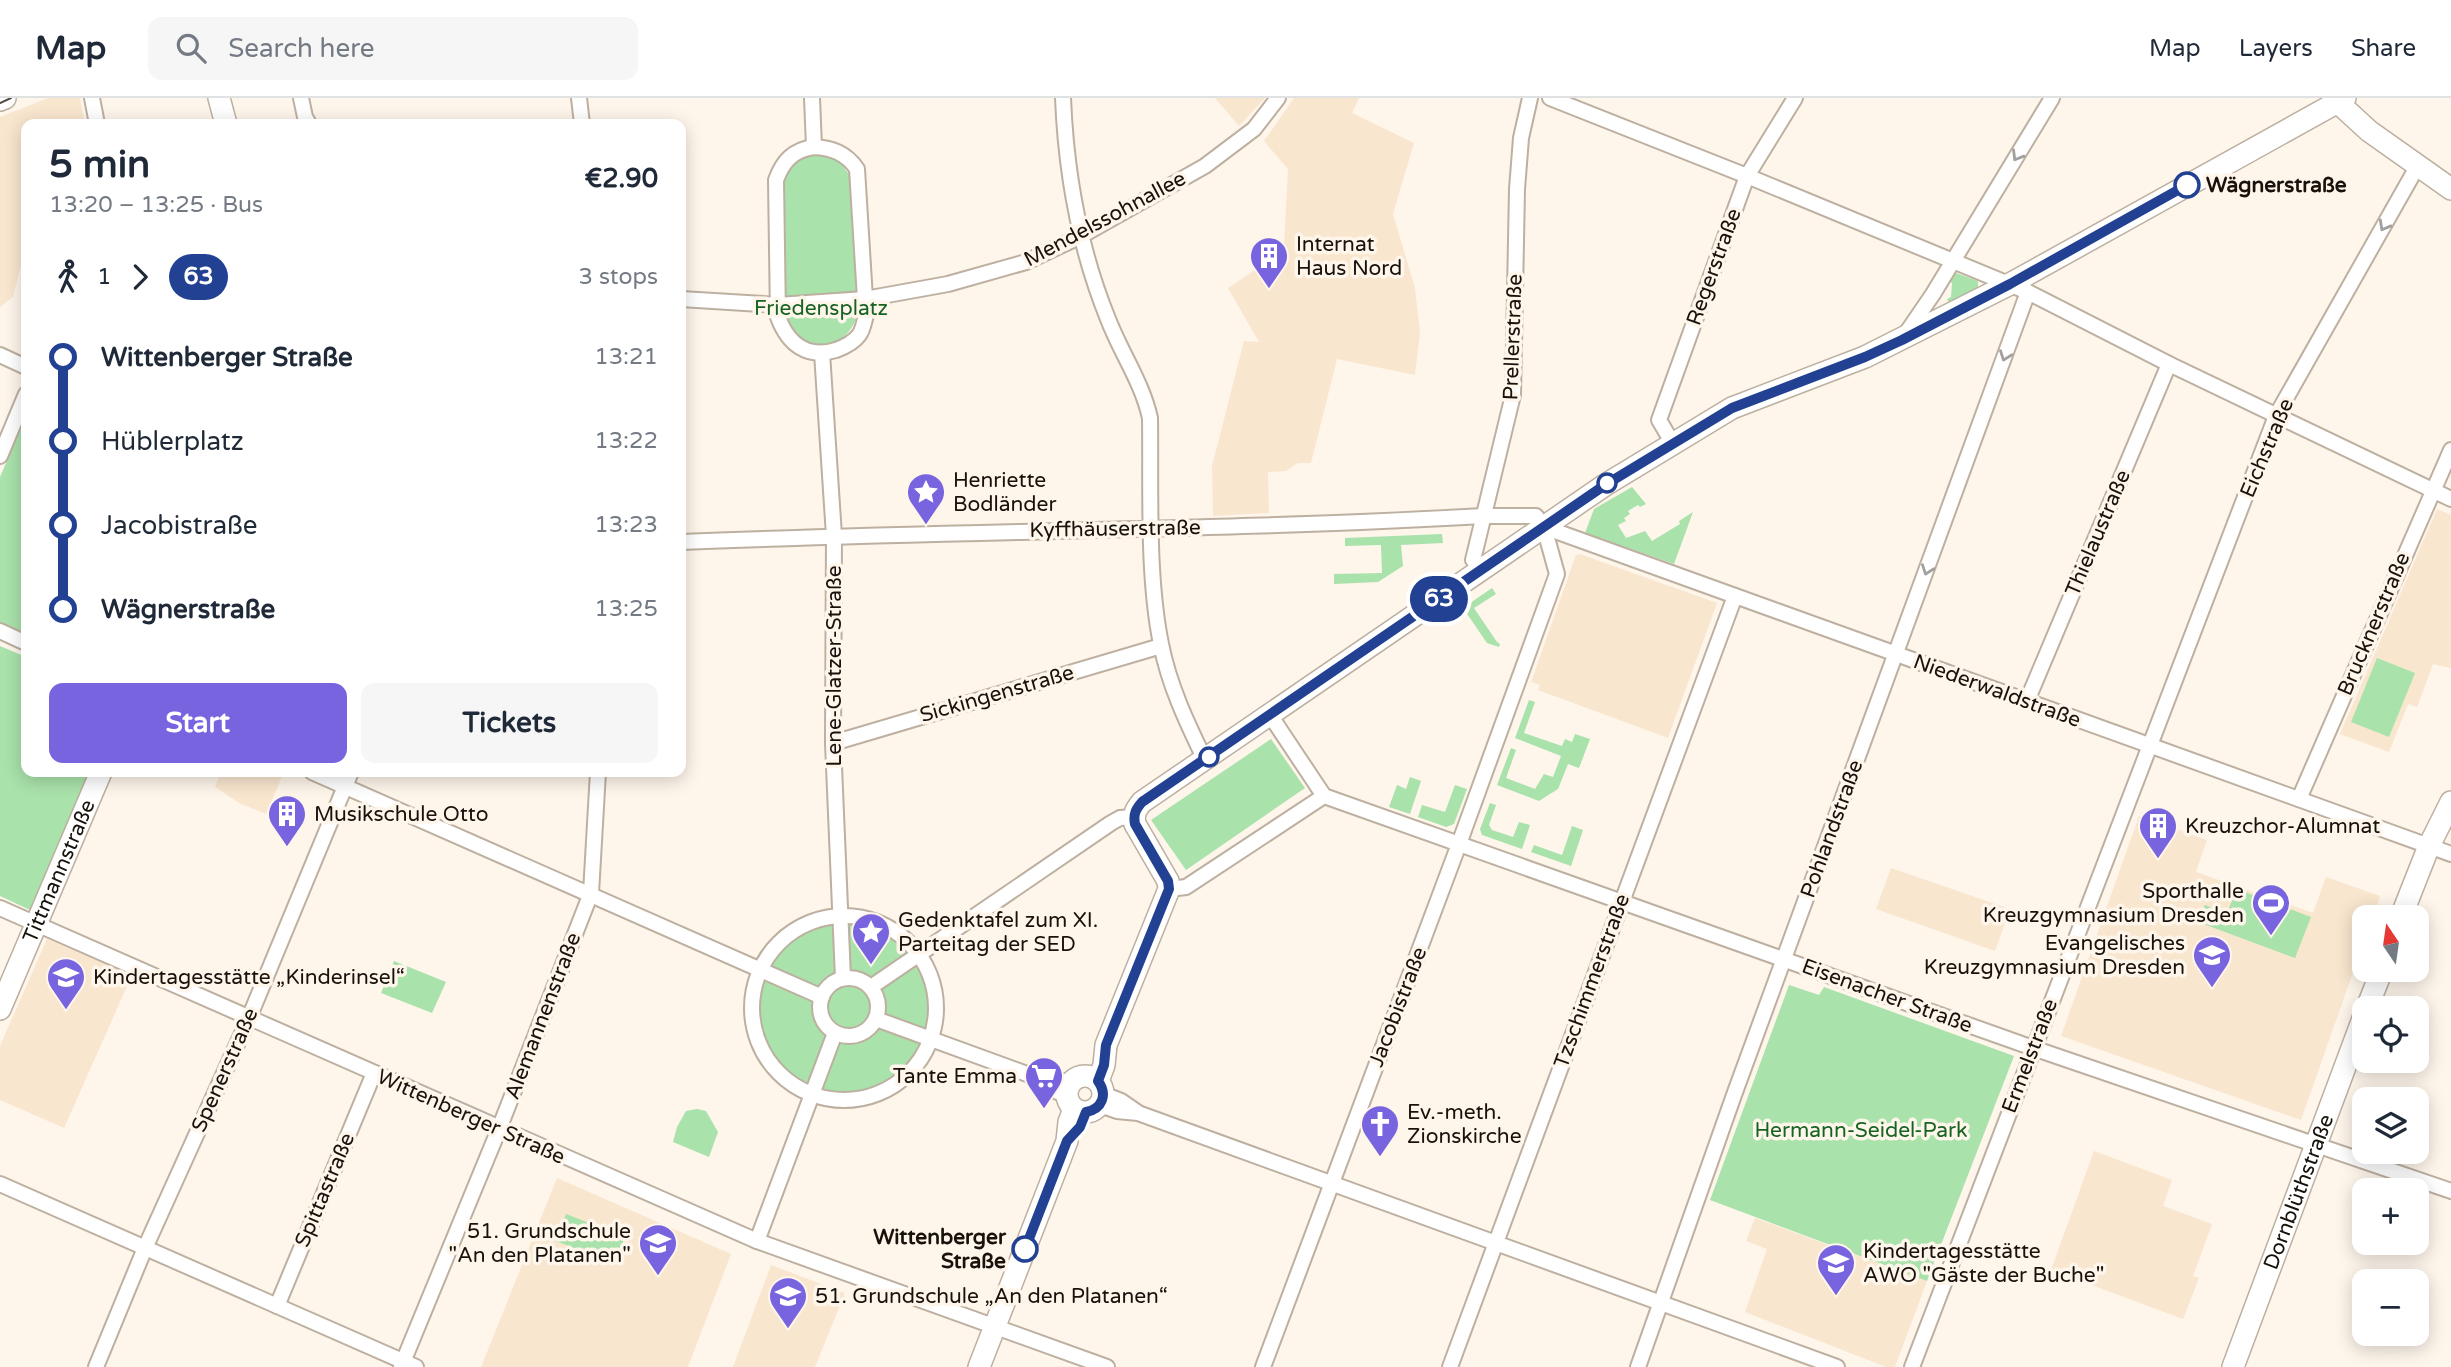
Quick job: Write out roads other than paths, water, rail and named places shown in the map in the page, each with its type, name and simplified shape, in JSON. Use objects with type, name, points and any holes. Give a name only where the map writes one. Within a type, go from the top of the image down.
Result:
[{"type":"street","points":[[0,100],[5,98]]},
{"type":"street","points":[[92,98],[96,119]]},
{"type":"street","points":[[219,98],[225,119]]},
{"type":"street","points":[[300,98],[306,119]]},
{"type":"street","points":[[579,98],[581,119]]},
{"type":"street","points":[[812,98],[814,147]]},
{"type":"street","points":[[1063,98],[1064,126],[1081,236],[1108,320],[1145,394],[1150,418],[1154,604],[1161,646],[1180,710],[1205,760]]},
{"type":"street","name":"Mendelssohnallee","points":[[865,299],[948,284],[1026,262],[1081,236],[1205,166],[1254,128],[1278,98]]},
{"type":"street","name":"Prellerstraße","points":[[1481,570],[1473,560],[1513,396],[1517,189],[1521,138],[1531,98]]},
{"type":"street","points":[[1550,98],[2019,288],[2169,364],[2451,499]]},
{"type":"street","name":"Regerstraße","points":[[1672,442],[1658,420],[1747,176],[1795,98]]},
{"type":"street","points":[[1902,340],[2052,98]]},
{"type":"street","points":[[979,1367],[1067,1141],[1069,1122],[1104,1065],[1106,1045],[1169,889],[1168,881],[1138,830],[1134,817],[1142,802],[1672,442],[1732,408],[1865,357],[2019,288],[2338,100],[2417,167],[2451,189]]},
{"type":"street","points":[[814,147],[839,152],[857,169],[865,299],[866,315],[858,338],[843,347],[822,353],[810,353],[796,347],[778,317],[776,180],[781,165],[803,149],[814,147]]},
{"type":"street","name":"Eichstraße","points":[[2151,746],[2276,416],[2417,167]]},
{"type":"street","name":"Pohlandstraße","points":[[1638,1367],[1896,654],[2019,288]]},
{"type":"street","points":[[686,299],[778,305],[865,299]]},
{"type":"street","name":"Lene-Glatzer-Straße","points":[[822,353],[834,536],[833,743],[842,978]]},
{"type":"street","points":[[0,355],[21,365]]},
{"type":"street","name":"Thielaustraße","points":[[2027,701],[2169,364]]},
{"type":"street","points":[[0,456],[21,406]]},
{"type":"street","name":"Brucknerstraße","points":[[2299,799],[2451,450]]},
{"type":"street","name":"Kyffhäuserstraße","points":[[686,542],[1152,529],[1484,516],[1536,516],[1544,527]]},
{"type":"street","name":"Niederwaldstraße","points":[[1544,527],[2451,854]]},
{"type":"street","name":"Jacobistraße","points":[[1263,1367],[1557,574],[1544,527]]},
{"type":"street","name":"Tzschimmerstraße","points":[[1450,1367],[1735,596]]},
{"type":"street","points":[[0,631],[21,641]]},
{"type":"street","name":"Sickingenstraße","points":[[833,743],[1161,646]]},
{"type":"street","points":[[1169,889],[1186,887],[1324,796],[1270,715]]},
{"type":"street","name":"Ermelstraße","points":[[1912,1367],[2151,746]]},
{"type":"street","name":"Tittmannstraße","points":[[0,1009],[99,777]]},
{"type":"street","points":[[323,777],[591,893],[821,997]]},
{"type":"street","name":"Spenerstraße","points":[[96,1367],[145,1248],[249,1018],[349,777]]},
{"type":"street","name":"Alemannenstraße","points":[[406,1365],[591,893],[598,777]]},
{"type":"street","name":"Eisenacher Straße","points":[[1324,796],[2033,1048],[2451,1191]]},
{"type":"street","points":[[2406,905],[2429,846],[2451,802]]},
{"type":"street","points":[[871,987],[1101,830],[1120,818],[1134,817]]},
{"type":"street","name":"Wittenberger Straße","points":[[0,908],[757,1241],[1107,1367]]},
{"type":"street","points":[[841,915],[861,917],[886,926],[909,942],[919,954],[929,971],[934,988],[936,1010],[931,1039],[921,1058],[908,1074],[893,1086],[877,1094],[845,1100],[813,1095],[792,1085],[766,1059],[757,1040],[751,1008],[753,989],[759,969],[778,943],[792,930],[808,922],[841,915]]},
{"type":"street","points":[[842,978],[853,978],[871,987],[878,1002],[876,1020],[863,1033],[844,1036],[828,1028],[821,1014],[821,997],[832,983],[842,978]]},
{"type":"street","points":[[876,1020],[1086,1094],[1117,1111],[1138,1113],[1837,1367]]},
{"type":"street","points":[[757,1241],[835,1033]]},
{"type":"street","name":"Dornblüthstraße","points":[[2233,1367],[2352,1048]]},
{"type":"street","name":"Spittastraße","points":[[277,1306],[374,1073]]},
{"type":"street","points":[[0,1184],[406,1365]]},
{"type":"tram line","points":[[0,103],[11,98]]},
{"type":"place","name":"Wägnerstraße","points":[[2187,185]]},
{"type":"place","name":"Internat Haus Nord","points":[[1269,290]]},
{"type":"place","name":"Henriette Bodländer","points":[[926,526]]},
{"type":"place","name":"Musikschule Otto","points":[[287,848]]},
{"type":"place","name":"Kreuzchor-Alumnat","points":[[2158,860]]},
{"type":"place","name":"Sporthalle Kreuzgymnasium Dresden","points":[[2271,937]]},
{"type":"place","name":"Gedenktafel zum XI. Parteitag der SED","points":[[871,966]]},
{"type":"place","name":"Evangelisches Kreuzgymnasium Dresden","points":[[2212,989]]},
{"type":"place","name":"Kindertagesstätte „Kinderinsel“","points":[[66,1011]]},
{"type":"place","name":"Tante Emma","points":[[1044,1110]]},
{"type":"place","name":"Ev.-meth. Zionskirche","points":[[1380,1158]]},
{"type":"place","name":"Wittenberger Straße","points":[[1025,1249]]},
{"type":"place","name":"51. Grundschule \"An den Platanen\"","points":[[658,1277]]},
{"type":"place","name":"Kindertagesstätte AWO \"Gäste der Buche\"","points":[[1836,1297]]},
{"type":"place","name":"51. Grundschule „An den Platanen“","points":[[788,1330]]},
{"type":"park label","name":"Friedensplatz","points":[[821,308]]},
{"type":"park label","name":"Hermann-Seidel-Park","points":[[1861,1130]]}]
